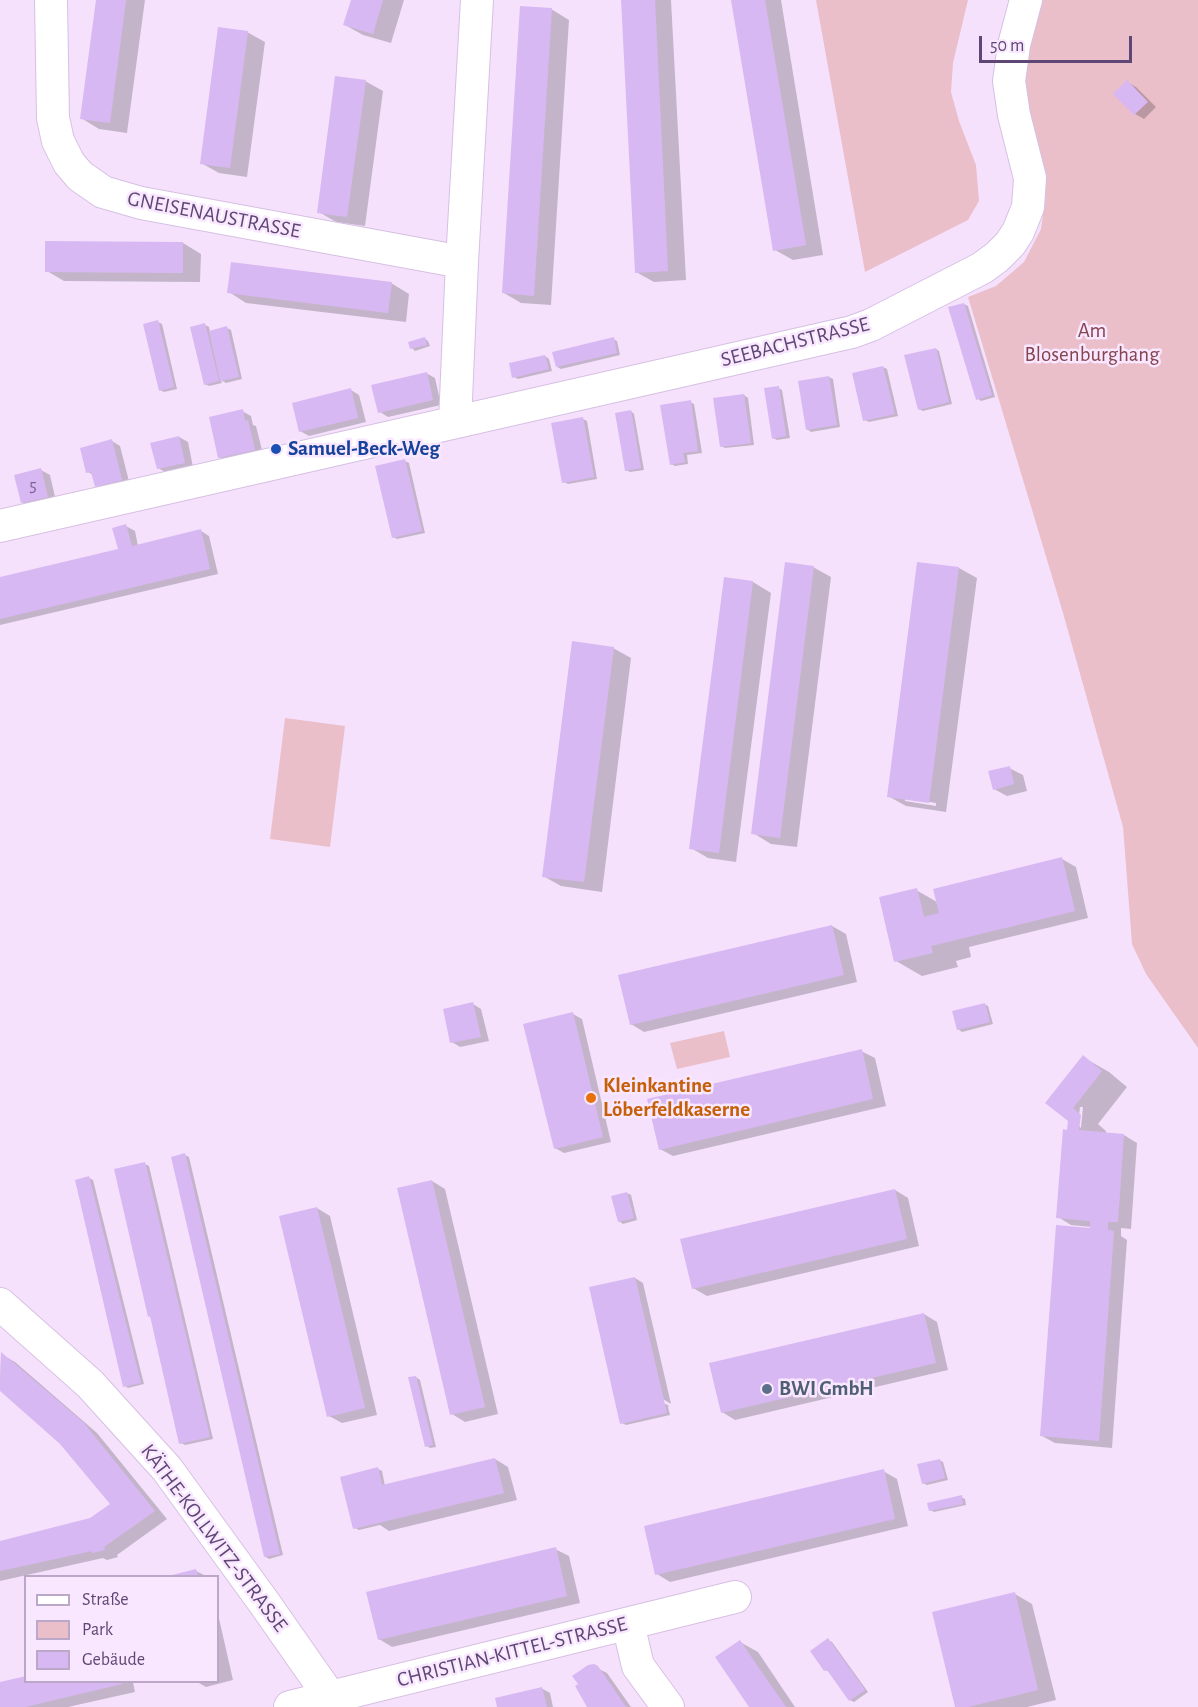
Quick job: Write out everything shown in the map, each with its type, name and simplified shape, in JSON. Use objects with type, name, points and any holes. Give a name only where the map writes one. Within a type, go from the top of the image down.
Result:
[{"type":"street","name":"GNEISENAUSTRASSE","points":[[51,0],[53,118],[58,141],[69,163],[80,176],[103,192],[141,203],[462,262]]},
{"type":"street","points":[[0,526],[455,422],[477,0]]},
{"type":"street","name":"SEEBACHSTRASSE","points":[[455,422],[852,332],[871,325],[998,257],[1014,238],[1023,222],[1030,196],[1030,178],[1014,115],[1009,81],[1014,45],[1026,0]]},
{"type":"street","name":"KÄTHE-KOLLWITZ-STRASSE","points":[[0,1305],[90,1384],[167,1469],[333,1702]]},
{"type":"street","name":"CHRISTIAN-KITTEL-STRASSE","points":[[290,1707],[333,1702],[735,1598]]},
{"type":"street","points":[[628,1624],[638,1666],[668,1707]]},
{"type":"green space","points":[[816,0],[968,0],[953,63],[951,92],[959,121],[976,165],[979,201],[968,220],[865,272]]},
{"type":"green space","name":"Am Blosenburghang","points":[[1038,0],[1198,0],[1198,1048],[1146,974],[1132,944],[1123,827],[1063,613],[968,297],[996,286],[1024,262],[1041,229],[1046,193],[1019,94]]},
{"type":"green space","points":[[285,718],[345,726],[330,847],[270,839]]},
{"type":"green space","points":[[724,1031],[730,1057],[677,1069],[670,1043]]},
{"type":"building","points":[[96,0],[126,0],[110,123],[80,119]]},
{"type":"building","points":[[351,0],[383,0],[373,34],[343,25]]},
{"type":"building","points":[[621,0],[655,0],[668,271],[635,273]]},
{"type":"building","points":[[731,0],[765,0],[806,245],[773,251]]},
{"type":"building","points":[[520,6],[552,8],[534,296],[502,293]]},
{"type":"building","points":[[218,27],[248,31],[230,168],[200,164]]},
{"type":"building","points":[[335,76],[366,80],[347,217],[317,213]]},
{"type":"building","points":[[1127,80],[1148,102],[1134,115],[1113,94]]},
{"type":"building","points":[[45,241],[183,242],[183,273],[45,272]]},
{"type":"building","points":[[231,262],[392,282],[388,313],[227,293]]},
{"type":"building","points":[[964,303],[992,395],[976,400],[948,307]]},
{"type":"building","points":[[158,320],[174,387],[159,391],[143,324]]},
{"type":"building","points":[[205,323],[219,381],[204,385],[190,327]]},
{"type":"building","points":[[227,326],[239,377],[220,381],[209,331]]},
{"type":"building","points":[[425,337],[427,345],[410,349],[408,342]]},
{"type":"building","points":[[614,337],[617,353],[556,367],[552,352]]},
{"type":"building","points":[[936,348],[949,402],[918,410],[904,355]]},
{"type":"building","points":[[545,355],[549,369],[512,378],[509,363]]},
{"type":"building","points":[[883,366],[895,414],[863,421],[852,373]]},
{"type":"building","points":[[427,372],[433,400],[378,413],[371,385]]},
{"type":"building","points":[[829,376],[837,425],[806,430],[798,381]]},
{"type":"building","points":[[779,386],[786,436],[772,439],[764,388]]},
{"type":"building","points":[[351,388],[358,418],[299,432],[292,403]]},
{"type":"building","points":[[744,394],[751,443],[720,447],[713,398]]},
{"type":"building","points":[[691,400],[698,451],[683,453],[685,462],[670,465],[660,405]]},
{"type":"building","points":[[243,409],[255,450],[218,458],[209,417]]},
{"type":"building","points":[[631,410],[641,468],[625,471],[615,413]]},
{"type":"building","points":[[583,417],[594,477],[562,483],[551,423]]},
{"type":"building","points":[[179,436],[185,463],[157,469],[150,443]]},
{"type":"building","points":[[112,439],[122,480],[95,487],[91,472],[86,473],[80,448]]},
{"type":"building","points":[[405,459],[422,531],[392,538],[375,466]]},
{"type":"building","points":[[41,468],[48,497],[21,503],[14,475]]},
{"type":"building","points":[[126,524],[132,546],[201,529],[210,569],[0,619],[0,577],[118,549],[112,528]]},
{"type":"building","points":[[785,562],[814,566],[780,838],[751,834]]},
{"type":"building","points":[[917,562],[959,567],[929,803],[887,797]]},
{"type":"building","points":[[724,577],[753,581],[719,853],[689,849]]},
{"type":"building","points":[[572,641],[614,647],[584,882],[542,877]]},
{"type":"building","points":[[1010,766],[1014,784],[993,790],[988,771]]},
{"type":"building","points":[[1062,857],[1075,911],[931,946],[933,953],[894,962],[879,897],[917,888],[924,917],[939,913],[933,889]]},
{"type":"building","points":[[832,925],[844,975],[630,1025],[618,975]]},
{"type":"building","points":[[473,1002],[481,1037],[450,1043],[443,1009]]},
{"type":"building","points":[[985,1003],[990,1022],[957,1030],[952,1011]]},
{"type":"building","points":[[573,1012],[603,1137],[554,1149],[523,1024]]},
{"type":"building","points":[[862,1049],[873,1099],[659,1150],[647,1099]]},
{"type":"building","points":[[1083,1055],[1102,1071],[1073,1108],[1081,1115],[1079,1130],[1124,1134],[1118,1222],[1108,1222],[1108,1230],[1114,1231],[1099,1441],[1040,1436],[1056,1225],[1090,1228],[1090,1221],[1056,1218],[1063,1129],[1067,1130],[1068,1121],[1045,1103]]},
{"type":"building","points":[[185,1153],[280,1554],[264,1557],[171,1157]]},
{"type":"building","points":[[145,1162],[210,1437],[179,1444],[114,1169]]},
{"type":"building","points":[[89,1176],[141,1383],[123,1387],[75,1180]]},
{"type":"building","points":[[432,1180],[485,1407],[450,1415],[397,1188]]},
{"type":"building","points":[[895,1189],[907,1239],[692,1289],[680,1239]]},
{"type":"building","points":[[627,1192],[634,1218],[618,1222],[611,1196]]},
{"type":"building","points":[[317,1207],[365,1408],[327,1417],[279,1216]]},
{"type":"building","points":[[635,1277],[667,1413],[620,1424],[589,1287]]},
{"type":"building","points":[[924,1313],[936,1363],[721,1413],[709,1363]]},
{"type":"building","points":[[1,1352],[84,1423],[155,1511],[104,1547],[105,1550],[0,1571],[0,1541],[90,1518],[110,1504],[60,1444],[0,1391]]},
{"type":"building","points":[[416,1376],[433,1445],[425,1447],[408,1377]]},
{"type":"building","points":[[495,1458],[504,1493],[353,1529],[340,1477],[378,1467],[382,1485]]},
{"type":"building","points":[[940,1459],[945,1478],[922,1484],[917,1464]]},
{"type":"building","points":[[884,1469],[895,1519],[655,1575],[644,1526]]},
{"type":"building","points":[[962,1495],[963,1504],[929,1511],[927,1503]]},
{"type":"building","points":[[556,1547],[567,1596],[378,1640],[366,1592]]},
{"type":"building","points":[[196,1569],[198,1575],[172,1575]]},
{"type":"building","points":[[1015,1592],[1038,1690],[968,1707],[955,1707],[932,1612]]},
{"type":"building","points":[[828,1638],[865,1690],[849,1701],[810,1651]]},
{"type":"building","points":[[740,1640],[786,1707],[749,1707],[715,1657]]},
{"type":"building","points":[[588,1665],[598,1666],[626,1707],[587,1707],[575,1686],[578,1684],[572,1676]]},
{"type":"building","points":[[24,1676],[24,1683],[122,1684],[25,1707],[0,1707],[0,1682]]},
{"type":"building","points":[[542,1687],[547,1707],[497,1707],[495,1698]]},
{"type":"place","name":"Samuel-Beck-Weg","points":[[276,449]]},
{"type":"place","name":"Kleinkantine Löberfeldkaserne","points":[[591,1098]]},
{"type":"place","name":"BWI GmbH","points":[[767,1389]]}]
